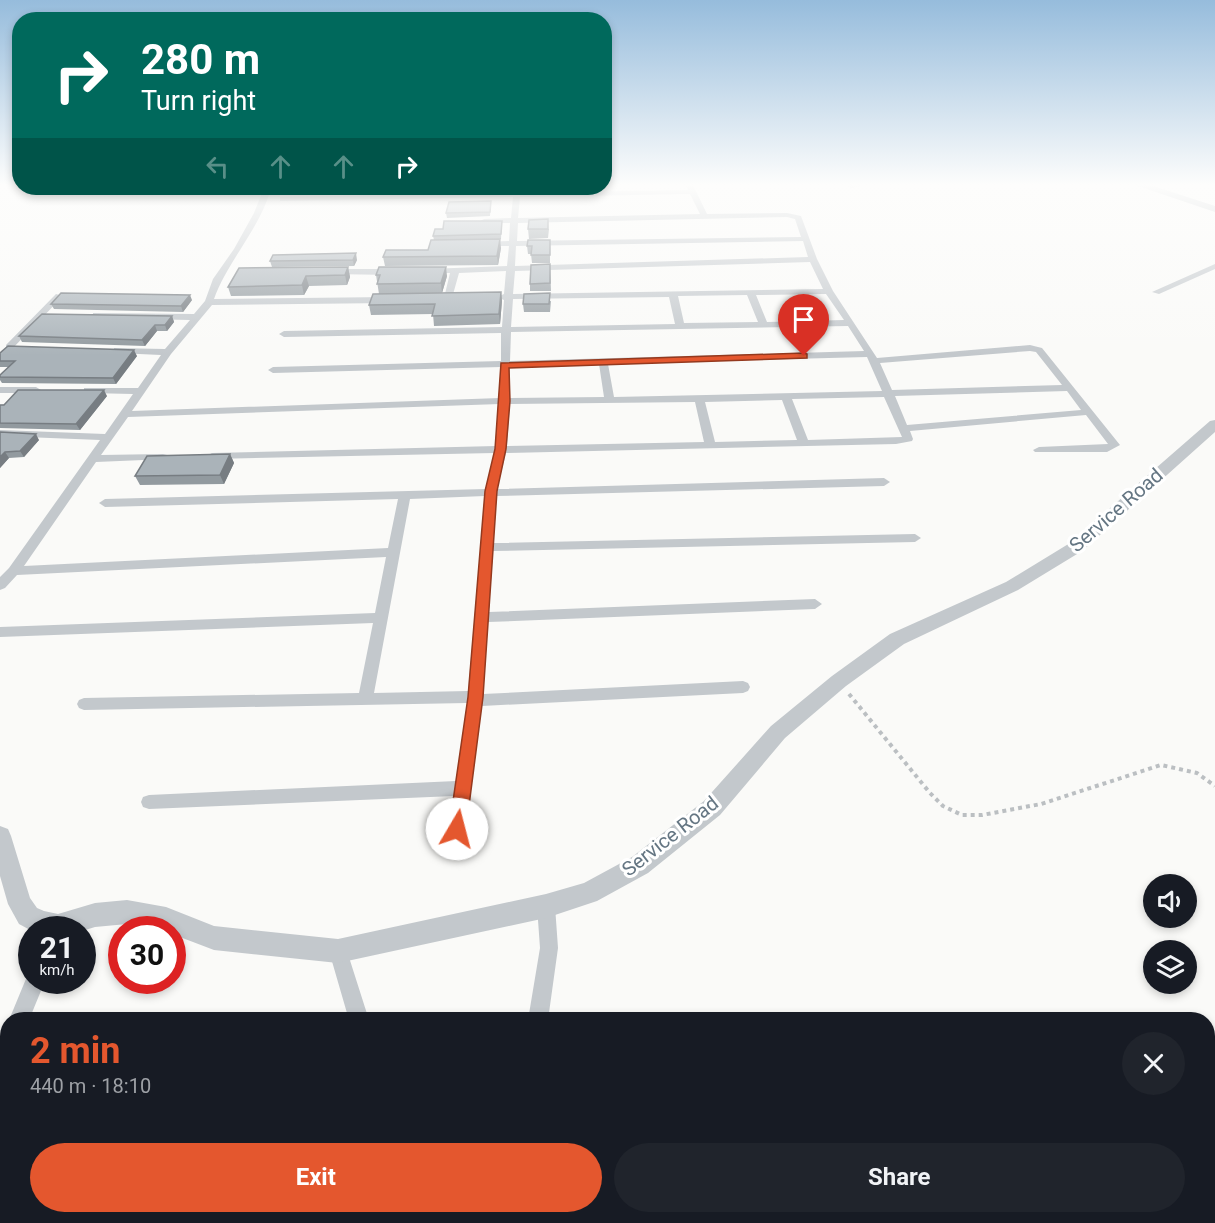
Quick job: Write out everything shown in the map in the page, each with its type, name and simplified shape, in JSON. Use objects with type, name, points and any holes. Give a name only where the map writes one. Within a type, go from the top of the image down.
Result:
[{"type":"street","points":[[0,585],[14,571],[168,352],[209,302],[217,279],[243,240]]},
{"type":"street","points":[[471,244],[726,240]]},
{"type":"street","points":[[198,456],[908,439],[872,358],[829,291],[804,240]]},
{"type":"street","points":[[457,829],[475,699],[491,491],[501,449],[505,401],[506,329],[514,243]]},
{"type":"street","points":[[420,271],[813,259]]},
{"type":"street","points":[[1156,292],[1215,266]]},
{"type":"street","points":[[448,298],[455,271]]},
{"type":"street","points":[[324,272],[408,272]]},
{"type":"street","points":[[489,297],[673,296],[829,291]]},
{"type":"street","points":[[751,294],[763,324]]},
{"type":"street","points":[[0,356],[59,296]]},
{"type":"street","points":[[673,296],[680,326]]},
{"type":"street","points":[[437,298],[458,298]]},
{"type":"street","points":[[209,302],[403,300]]},
{"type":"street","points":[[42,314],[54,314]]},
{"type":"street","points":[[90,315],[196,317]]},
{"type":"street","points":[[285,334],[850,323]]},
{"type":"street","points":[[9,347],[20,348]]},
{"type":"street","points":[[273,370],[872,358],[1030,348],[1043,353],[1115,447],[1039,450]]},
{"type":"street","points":[[111,350],[168,352]]},
{"type":"street","points":[[603,362],[610,400]]},
{"type":"street","points":[[124,414],[505,401],[786,397],[1070,388]]},
{"type":"street","points":[[0,390],[47,390]]},
{"type":"street","points":[[82,390],[140,391]]},
{"type":"street","points":[[786,397],[804,443]]},
{"type":"street","points":[[699,399],[710,444]]},
{"type":"street","points":[[904,428],[1089,412]]},
{"type":"street","name":"Service Road","points":[[96,916],[127,912],[166,919],[214,938],[338,951],[546,906],[589,893],[640,865],[712,808],[778,732],[839,681],[897,639],[1012,586],[1076,547],[1215,424]]},
{"type":"street","points":[[0,433],[107,437]]},
{"type":"street","points":[[92,459],[174,457]]},
{"type":"street","points":[[105,503],[884,482]]},
{"type":"street","points":[[365,699],[405,494]]},
{"type":"street","points":[[488,547],[915,537]]},
{"type":"street","points":[[14,571],[393,552]]},
{"type":"street","points":[[482,617],[815,604]]},
{"type":"street","points":[[0,632],[381,618]]},
{"type":"street","points":[[84,704],[475,699],[743,687]]},
{"type":"street","points":[[149,802],[463,788]]},
{"type":"street","name":"Service Road","points":[[0,836],[20,904],[28,916]]},
{"type":"street","points":[[539,1012],[549,948],[546,906]]},
{"type":"street","points":[[338,951],[357,1012]]},
{"type":"street","points":[[22,1012],[30,994]]},
{"type":"path","points":[[839,681],[936,800],[962,815],[982,815],[1041,804],[1161,765],[1197,773],[1215,786]]},
{"type":"building","points":[[431,240],[500,240],[497,256],[383,257],[386,250],[428,250]]},
{"type":"building","points":[[528,240],[550,240],[550,255],[531,255],[532,246],[527,246]]},
{"type":"building","points":[[356,253],[353,260],[270,261],[273,255]]},
{"type":"building","points":[[550,264],[550,283],[530,284],[531,265]]},
{"type":"building","points":[[348,267],[345,275],[306,276],[302,285],[228,287],[239,268]]},
{"type":"building","points":[[379,267],[446,267],[441,283],[377,284],[380,275],[376,275]]},
{"type":"building","points":[[501,292],[499,314],[432,316],[435,304],[369,305],[373,294]]},
{"type":"building","points":[[61,293],[190,295],[181,306],[51,304]]},
{"type":"building","points":[[550,293],[549,304],[523,304],[524,294]]},
{"type":"building","points":[[42,314],[172,316],[165,325],[155,325],[142,340],[19,336]]},
{"type":"building","points":[[8,346],[134,350],[113,378],[0,377],[15,361],[0,361],[0,353]]},
{"type":"building","points":[[18,390],[104,390],[76,424],[0,423],[0,405],[4,405]]},
{"type":"building","points":[[0,432],[36,434],[20,451],[5,452],[0,457]]},
{"type":"building","points":[[230,454],[220,475],[135,476],[147,456]]},
{"type":"route","points":[[457,829],[475,697],[491,491],[501,449],[505,401],[504,366],[804,356]]}]
